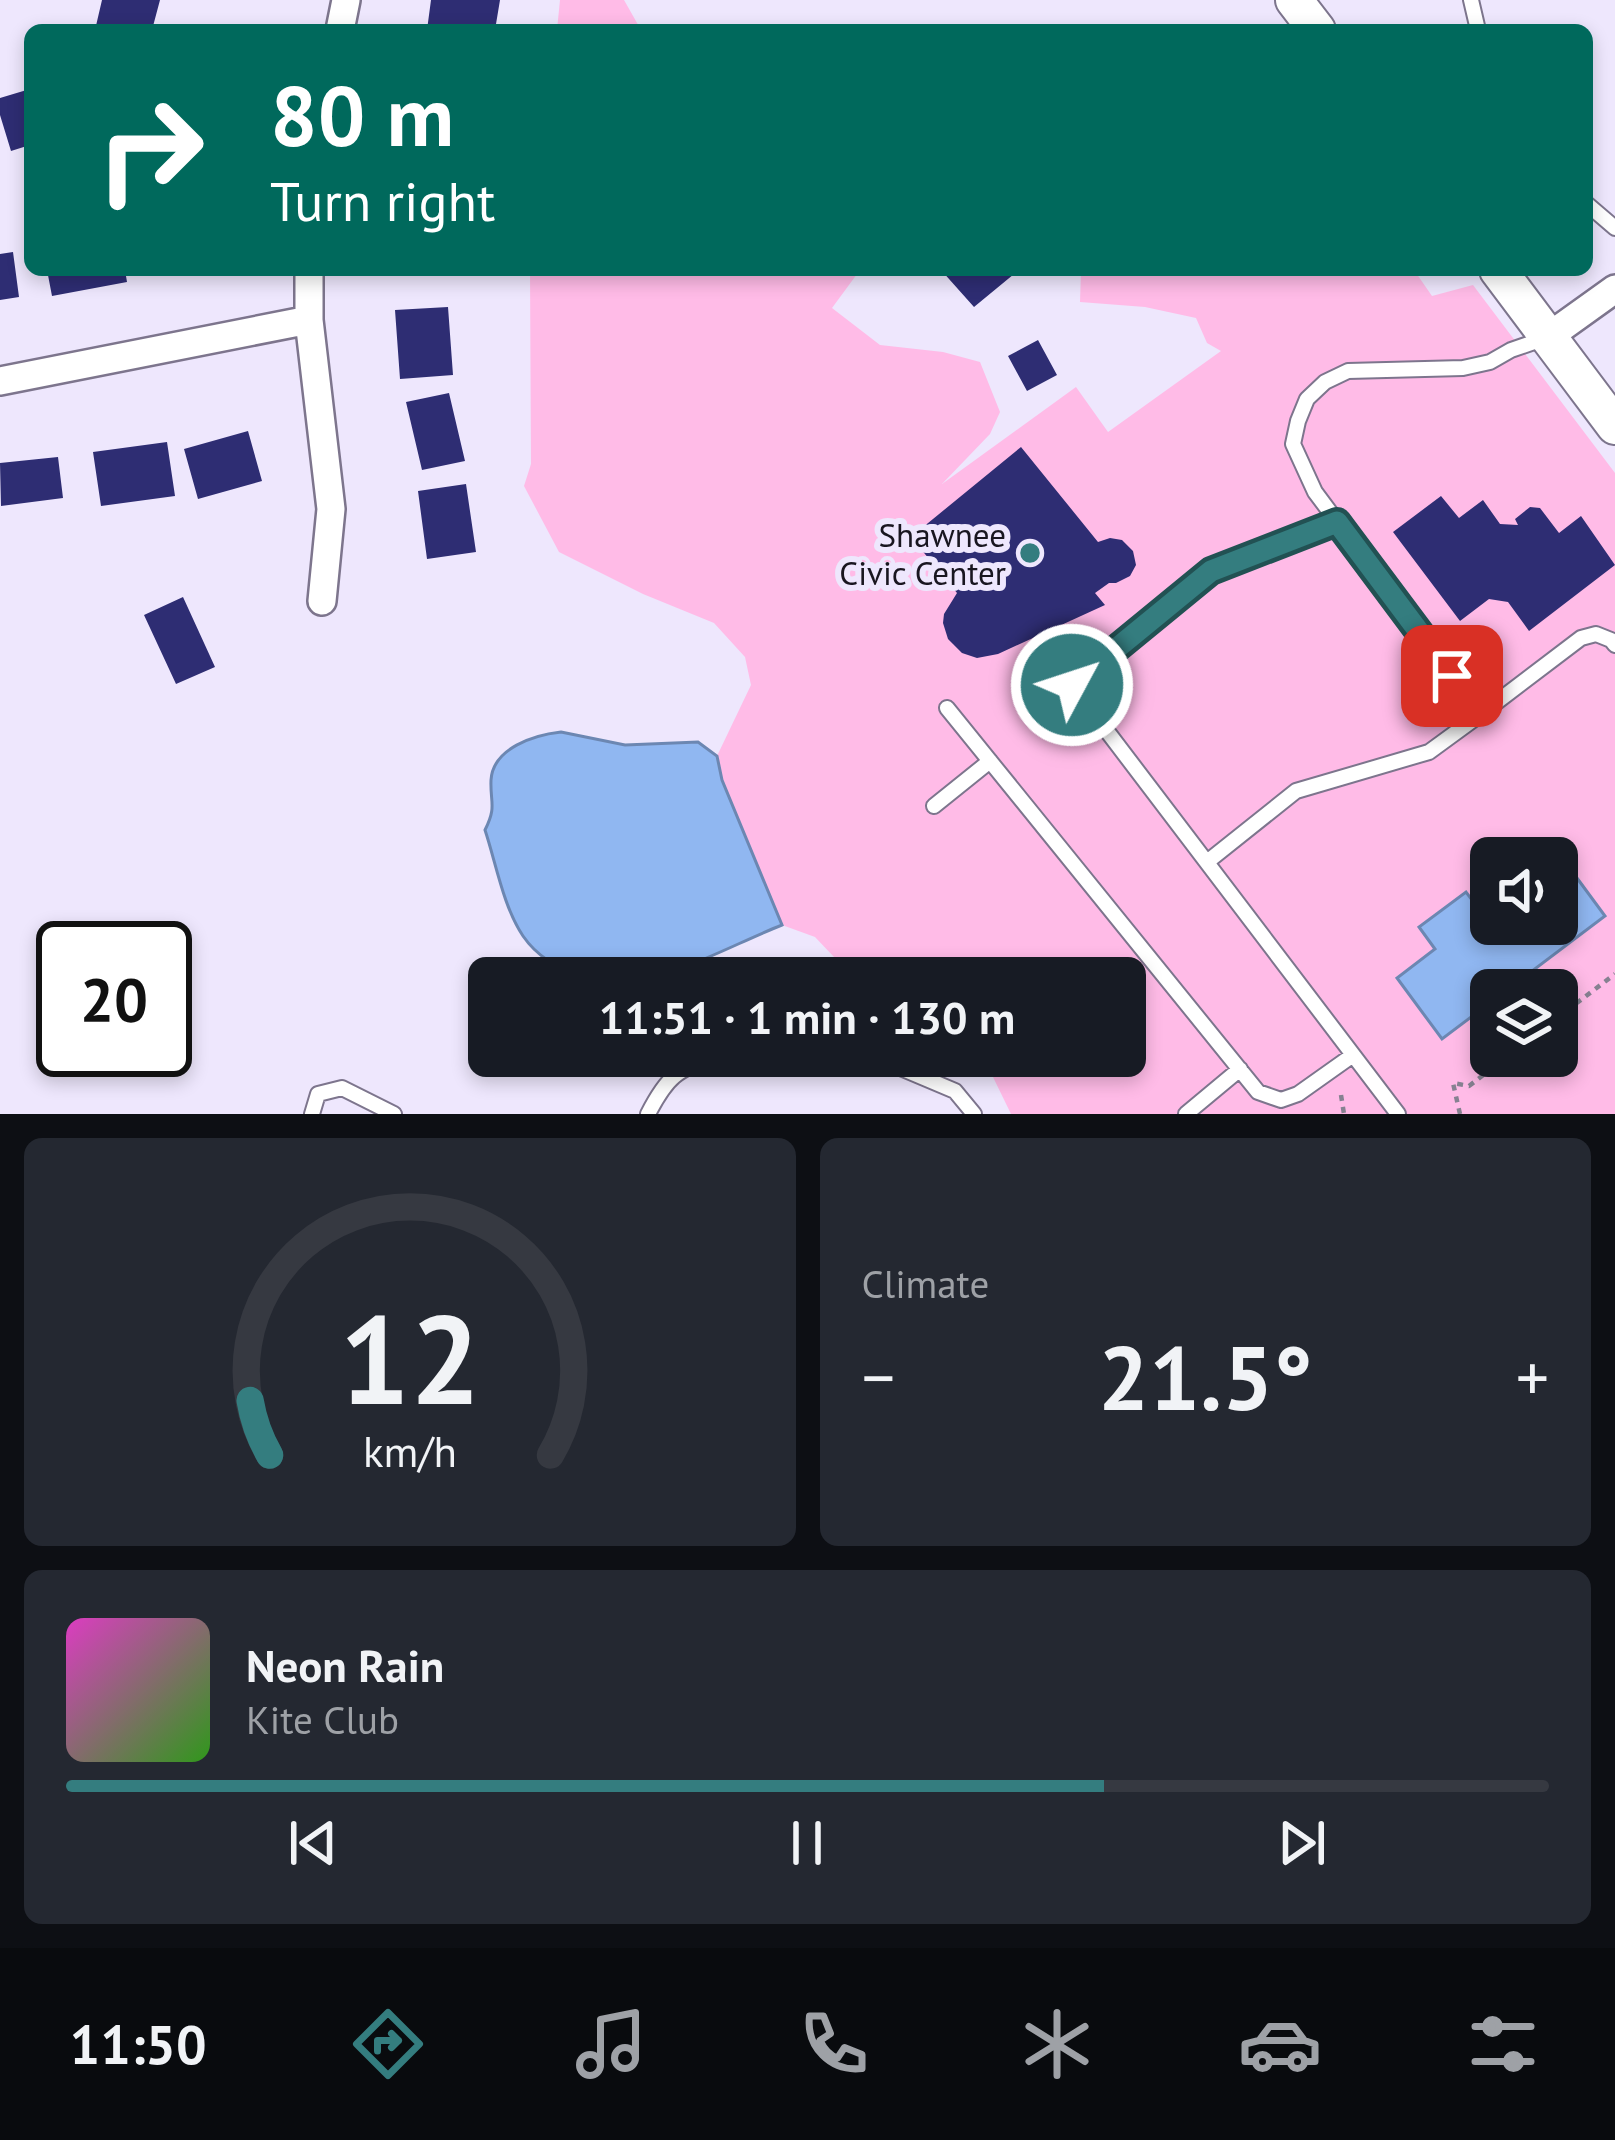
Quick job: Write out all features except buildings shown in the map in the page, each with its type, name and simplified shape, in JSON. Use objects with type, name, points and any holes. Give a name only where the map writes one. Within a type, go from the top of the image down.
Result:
[{"type":"main road","points":[[1294,0],[1312,24]]},
{"type":"main road","points":[[1502,276],[1615,426]]},
{"type":"street","points":[[310,276],[309,320],[331,509],[322,602]]},
{"type":"street","points":[[1548,337],[1615,290]]},
{"type":"street","points":[[0,381],[309,320]]},
{"type":"lane","points":[[1480,714],[1337,522],[1309,480],[1293,443],[1307,400],[1325,382],[1348,371],[1462,368],[1490,362],[1548,337]]},
{"type":"lane","points":[[1337,522],[1211,571],[1072,685],[1398,1114]]},
{"type":"lane","points":[[1207,862],[1296,791],[1429,752],[1581,638],[1596,634],[1615,645]]},
{"type":"lane","points":[[947,708],[1258,1091],[1281,1100],[1298,1094],[1353,1055]]},
{"type":"lane","points":[[934,806],[991,761]]},
{"type":"lane","points":[[1186,1114],[1240,1070]]},
{"type":"lane","points":[[648,1114],[662,1086],[673,1077]]},
{"type":"lane","points":[[922,1077],[956,1091],[974,1114]]},
{"type":"lane","points":[[312,1114],[318,1094],[342,1088],[394,1114]]},
{"type":"path","points":[[1578,1002],[1615,974]]},
{"type":"path","points":[[1460,1114],[1454,1083],[1469,1086],[1481,1077]]},
{"type":"path","points":[[1341,1095],[1344,1114]]},
{"type":"shaded area","points":[[560,0],[624,0],[638,24],[558,24]]},
{"type":"shaded area","points":[[530,276],[856,276],[832,308],[880,345],[943,352],[980,362],[1000,412],[990,434],[942,484],[1076,387],[1108,432],[1221,351],[1207,343],[1196,318],[1145,307],[1080,302],[1081,276],[1418,276],[1432,296],[1473,285],[1615,473],[1615,1114],[1011,1114],[993,1077],[1146,1077],[1146,957],[834,957],[815,937],[782,925],[722,780],[717,756],[751,685],[745,657],[714,623],[559,552],[524,486],[531,464]]},
{"type":"water","points":[[561,732],[625,745],[698,742],[717,756],[722,780],[782,925],[707,957],[544,957],[523,936],[510,911],[485,830],[492,810],[493,769],[507,752],[539,736]]},
{"type":"water","points":[[1578,879],[1605,916],[1578,936]]},
{"type":"water","points":[[1466,892],[1470,945],[1567,945],[1535,969],[1470,969],[1470,1018],[1442,1039],[1397,978],[1435,949],[1419,927]]},
{"type":"place","name":"Shawnee Civic Center","points":[[1030,553]]},
{"type":"route","points":[[1072,685],[1211,571],[1337,522],[1452,676]]}]
